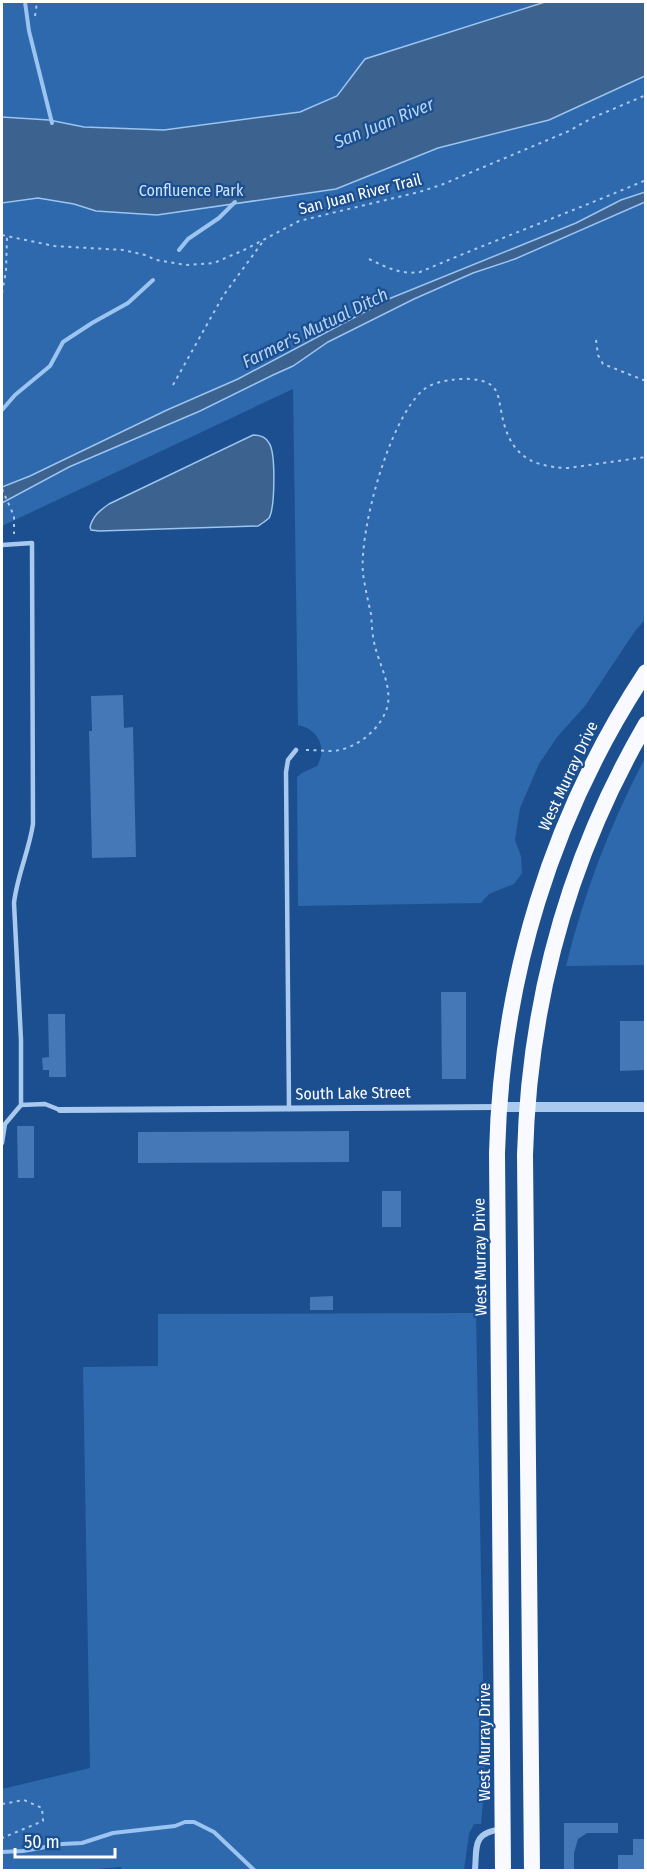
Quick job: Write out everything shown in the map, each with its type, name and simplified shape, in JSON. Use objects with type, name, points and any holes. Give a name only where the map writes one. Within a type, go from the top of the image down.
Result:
[{"type":"highway","name":"West Murray Drive","points":[[503,1870],[498,1107],[512,1003],[522,956],[548,867],[598,752],[612,724],[645,672]]},
{"type":"highway","points":[[532,1870],[525,1313],[526,1107],[540,1003],[568,894],[590,834],[645,724]]},
{"type":"street","name":"South Lake Street","points":[[60,1110],[645,1107]]},
{"type":"street","points":[[475,1870],[477,1842],[481,1835],[488,1831],[502,1829]]},
{"type":"lane","points":[[2,545],[32,543],[33,824],[14,903],[21,1040],[21,1105],[5,1124],[2,1143]]},
{"type":"lane","points":[[289,1109],[286,772],[288,760],[296,750]]},
{"type":"lane","points":[[21,1105],[45,1104],[60,1110]]},
{"type":"path","points":[[35,16],[37,2]]},
{"type":"path","name":"San Juan River Trail","points":[[2,235],[54,246],[123,250],[186,266],[214,263],[299,221],[441,185],[569,132],[592,118],[645,95]]},
{"type":"path","points":[[369,259],[398,272],[408,274],[420,272],[645,180]]},
{"type":"path","points":[[2,293],[8,236]]},
{"type":"path","points":[[173,385],[223,296],[264,239]]},
{"type":"path","points":[[596,340],[597,355],[603,364],[645,381]]},
{"type":"path","points":[[296,750],[334,751],[356,744],[373,731],[387,707],[387,686],[374,644],[364,575],[364,540],[384,461],[395,432],[408,408],[421,392],[431,384],[453,380],[472,380],[491,386],[498,395],[503,423],[514,448],[532,462],[556,468],[568,468],[645,457]]},
{"type":"path","points":[[2,489],[12,511],[14,544]]},
{"type":"path","points":[[2,1804],[24,1800],[42,1808],[43,1821],[2,1838]]},
{"type":"green space","name":"Confluence Park","points":[[2,2],[645,2],[645,192],[621,200],[576,223],[293,351],[293,365],[328,342],[414,299],[473,273],[515,259],[645,202],[645,620],[635,631],[585,706],[558,736],[539,764],[520,808],[515,840],[521,856],[522,873],[514,884],[489,894],[481,903],[298,906],[297,777],[317,766],[321,746],[316,735],[298,725],[293,389],[2,526]]},
{"type":"green space","points":[[645,758],[645,965],[566,966],[599,859],[620,808]]},
{"type":"green space","points":[[476,1313],[485,1780],[481,1824],[474,1824],[469,1834],[464,1870],[122,1870],[121,1867],[84,1870],[2,1870],[2,1789],[90,1768],[83,1367],[158,1366],[158,1314]]},
{"type":"water","name":"San Juan River","points":[[545,2],[645,2],[645,76],[549,120],[438,148],[336,189],[157,215],[96,211],[74,204],[38,198],[2,203],[2,117],[49,120],[84,127],[164,130],[300,112],[337,96],[365,59]]},
{"type":"water","points":[[645,192],[645,202],[515,259],[473,273],[414,299],[328,342],[293,366],[200,411],[69,467],[2,503],[2,487],[238,379],[391,298],[576,223],[621,200]]},
{"type":"water","points":[[253,435],[258,435],[268,441],[274,468],[271,512],[269,518],[258,526],[91,530],[91,523],[99,511],[109,504]]},
{"type":"building","points":[[123,695],[124,728],[133,727],[136,857],[92,858],[89,731],[92,731],[91,696]]},
{"type":"building","points":[[441,992],[466,992],[466,1079],[442,1079]]},
{"type":"building","points":[[48,1014],[65,1014],[66,1077],[49,1077],[49,1070],[43,1070],[42,1058],[49,1057]]},
{"type":"building","points":[[620,1021],[645,1021],[645,1070],[620,1071]]},
{"type":"building","points":[[17,1126],[34,1126],[34,1178],[18,1178]]},
{"type":"building","points":[[349,1131],[349,1162],[138,1163],[138,1132]]},
{"type":"building","points":[[382,1191],[401,1191],[401,1227],[382,1227]]},
{"type":"building","points":[[333,1296],[333,1310],[310,1310],[310,1297]]},
{"type":"building","points":[[564,1823],[618,1823],[618,1833],[587,1833],[578,1839],[574,1853],[574,1870],[564,1870]]},
{"type":"building","points":[[633,1839],[645,1839],[645,1870],[618,1870],[618,1855],[633,1855]]},
{"type":"waterway","points":[[25,2],[29,31],[52,123]]},
{"type":"waterway","points":[[179,250],[188,239],[219,218],[235,202]]},
{"type":"waterway","points":[[2,410],[15,395],[50,366],[63,342],[128,303],[153,280]]},
{"type":"waterway","points":[[2,1852],[82,1843],[113,1833],[194,1822],[214,1832],[254,1870]]},
{"type":"water label","name":"Farmer's Mutual Ditch","points":[[315,328]]}]
